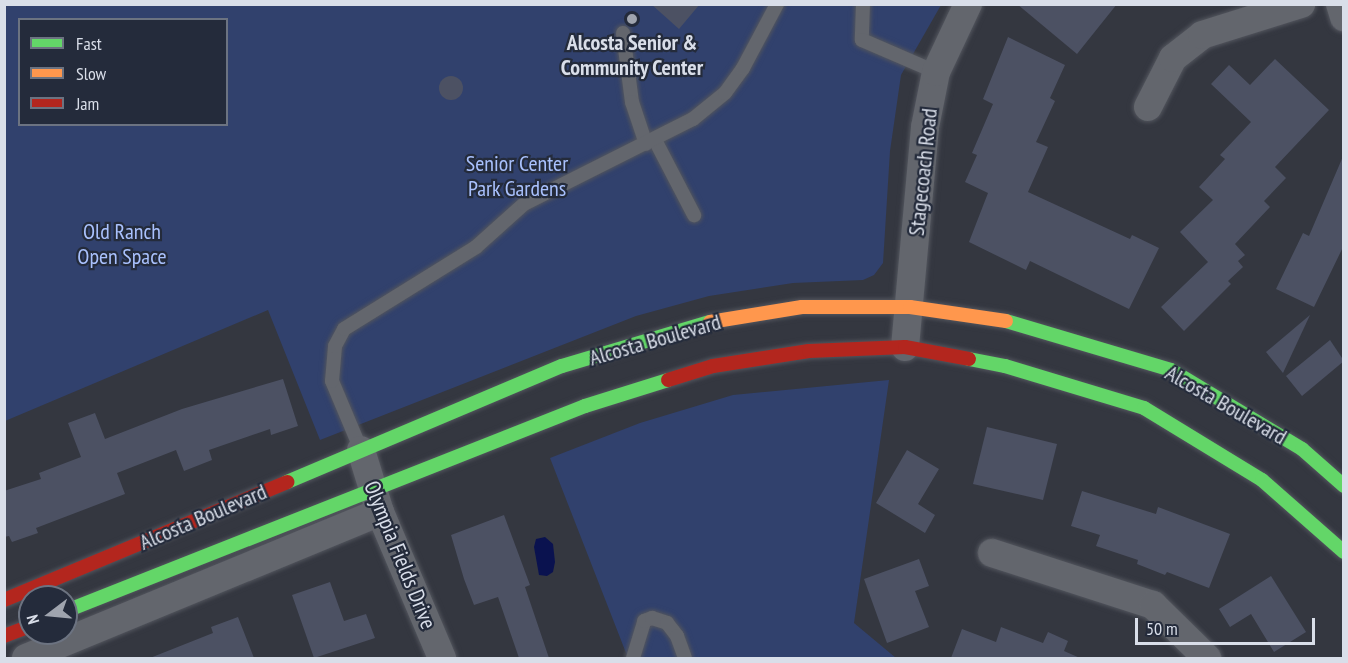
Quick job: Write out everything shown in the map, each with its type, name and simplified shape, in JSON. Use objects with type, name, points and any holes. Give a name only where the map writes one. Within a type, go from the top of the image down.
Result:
[{"type":"main road","name":"Alcosta Boulevard","points":[[4,600],[562,366],[698,324],[802,307],[910,307],[1021,323],[1172,370],[1302,449],[1344,486]]},
{"type":"main road","name":"Alcosta Boulevard","points":[[78,607],[376,500],[585,406],[713,366],[809,351],[905,347],[1005,366],[1144,408],[1262,480],[1344,552]]},
{"type":"street","name":"Stagecoach Road","points":[[905,347],[924,126],[936,72],[968,4]]},
{"type":"street","points":[[1148,107],[1173,58],[1202,34],[1301,4]]},
{"type":"street","points":[[1340,4],[1344,17]]},
{"type":"street","name":"Olympia Fields Drive","points":[[361,450],[376,500],[442,658]]},
{"type":"street","name":"Alcosta Boulevard","points":[[26,658],[376,500]]},
{"type":"street","points":[[992,553],[1153,605],[1207,658]]},
{"type":"lane","points":[[361,450],[332,381],[335,346],[344,329],[476,247],[524,204],[585,170],[651,142],[693,119],[725,93],[743,68],[777,4]]},
{"type":"lane","points":[[862,4],[862,40],[936,72]]},
{"type":"lane","points":[[623,33],[632,102],[651,142],[694,215]]},
{"type":"lane","points":[[633,658],[644,621],[652,618],[667,623],[677,636],[685,658]]},
{"type":"green space","name":"Senior Center Park Gardens","points":[[5,5],[941,5],[901,75],[890,151],[883,263],[874,275],[863,280],[793,283],[709,296],[636,316],[320,440],[268,310],[5,421]]},
{"type":"green space","points":[[889,380],[854,623],[896,658],[628,658],[550,458],[640,423],[733,395]]},
{"type":"shaded area","points":[[545,537],[553,544],[555,562],[553,572],[547,576],[539,575],[534,547],[536,539]]},
{"type":"building","points":[[651,4],[700,4],[679,29]]},
{"type":"building","points":[[1017,4],[1117,4],[1077,54]]},
{"type":"building","points":[[1008,37],[1065,65],[1050,98],[1055,101],[1036,142],[1048,147],[1028,192],[1130,239],[1132,235],[1159,248],[1129,309],[1030,261],[1026,270],[969,242],[988,193],[965,182],[977,155],[972,153],[993,104],[983,99]]},
{"type":"building","points":[[1275,59],[1329,110],[1275,167],[1286,178],[1264,201],[1270,207],[1235,244],[1245,255],[1238,261],[1243,267],[1228,281],[1231,284],[1184,331],[1161,307],[1208,262],[1180,232],[1213,200],[1199,187],[1225,159],[1220,155],[1251,122],[1211,84],[1229,65],[1250,85]]},
{"type":"building","points":[[451,76],[460,79],[463,88],[460,97],[451,100],[442,97],[439,88],[442,79]]},
{"type":"building","points":[[1344,154],[1344,245],[1314,307],[1276,289],[1303,233],[1309,236]]},
{"type":"building","points":[[1310,315],[1283,373],[1266,352]]},
{"type":"building","points":[[1330,340],[1344,361],[1302,396],[1286,376]]},
{"type":"building","points":[[283,379],[298,426],[271,435],[270,429],[209,450],[212,460],[184,471],[176,450],[117,473],[125,494],[36,528],[38,533],[12,542],[9,536],[4,537],[4,491],[41,479],[39,473],[81,457],[68,423],[95,413],[105,439],[182,409]]},
{"type":"building","points":[[987,427],[1057,444],[1043,500],[973,484]]},
{"type":"building","points":[[907,450],[939,469],[918,504],[935,515],[925,533],[876,503]]},
{"type":"building","points":[[1082,491],[1156,514],[1158,507],[1230,534],[1209,588],[1167,572],[1165,575],[1137,564],[1138,560],[1096,546],[1100,535],[1071,526]]},
{"type":"building","points":[[504,515],[530,585],[525,587],[549,658],[519,658],[498,597],[474,605],[464,579],[451,535]]},
{"type":"building","points":[[919,559],[929,586],[915,591],[929,627],[887,643],[864,579]]},
{"type":"building","points":[[1271,576],[1306,632],[1274,652],[1251,614],[1230,627],[1219,609]]},
{"type":"building","points":[[330,582],[344,621],[366,614],[375,638],[314,658],[292,595]]},
{"type":"building","points":[[238,617],[254,658],[150,658],[213,633],[211,627]]},
{"type":"building","points":[[1001,627],[1043,643],[1048,632],[1068,641],[1064,651],[1080,658],[951,658],[962,629],[996,642]]},
{"type":"traffic: fast","points":[[1006,321],[1171,370],[1302,449],[1344,486]]},
{"type":"traffic: fast","points":[[287,482],[562,366],[710,322]]},
{"type":"traffic: fast","points":[[969,359],[1005,366],[1144,408],[1262,480],[1344,552]]},
{"type":"traffic: fast","points":[[78,606],[585,406],[668,380]]},
{"type":"traffic: slow","points":[[710,322],[802,307],[910,307],[1006,321]]},
{"type":"traffic: jam","points":[[668,380],[713,366],[809,351],[905,347],[969,359]]},
{"type":"traffic: jam","points":[[4,600],[287,482]]},
{"type":"traffic: jam","points":[[4,636],[18,631]]},
{"type":"place","name":"Alcosta Senior & Community Center","points":[[632,19]]},
{"type":"park label","name":"Old Ranch Open Space","points":[[122,244]]}]
